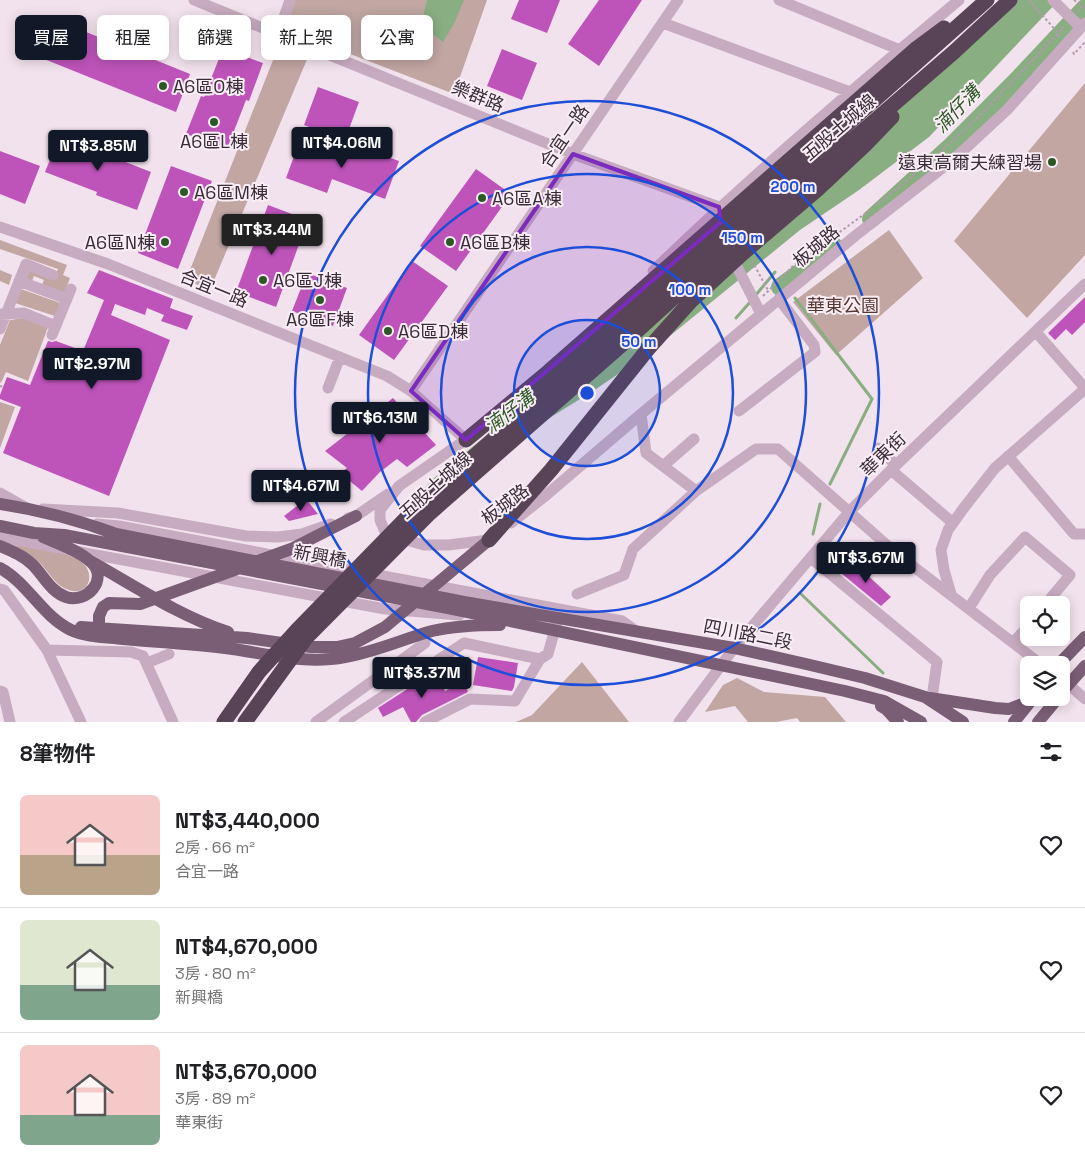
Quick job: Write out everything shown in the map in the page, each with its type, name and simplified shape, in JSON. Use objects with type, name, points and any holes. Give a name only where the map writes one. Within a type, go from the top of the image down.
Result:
[{"type":"highway","points":[[466,440],[548,372],[918,48],[980,0]]},
{"type":"highway","name":"五股土城線","points":[[224,722],[259,672],[297,630],[416,508],[987,0]]},
{"type":"highway","name":"五股土城線","points":[[245,722],[306,638],[430,513],[626,341],[746,232],[954,52],[1010,0]]},
{"type":"highway","points":[[489,540],[551,470],[648,349],[691,301],[865,145],[954,52]]},
{"type":"main road","name":"新興橋","points":[[0,504],[464,602],[517,610]]},
{"type":"main road","points":[[99,632],[99,616],[103,607],[109,602],[134,604],[147,602],[291,549],[356,516]]},
{"type":"main road","points":[[0,526],[34,532],[209,626],[247,638]]},
{"type":"main road","name":"新興橋","points":[[34,532],[64,535],[505,621]]},
{"type":"main road","points":[[99,632],[247,638],[311,646],[337,647],[355,643],[385,627],[489,540]]},
{"type":"main road","points":[[0,546],[17,553],[32,564],[57,591],[66,597],[74,598],[88,594],[97,585],[98,577],[95,567],[89,560]]},
{"type":"main road","points":[[0,568],[19,581],[43,608],[61,624],[99,632],[294,658],[327,659],[361,654],[434,631],[484,625],[530,626]]},
{"type":"main road","name":"四川路二段","points":[[517,610],[556,614],[638,632],[734,648],[865,678],[928,697],[962,722]]},
{"type":"main road","name":"四川路二段","points":[[505,621],[530,626],[556,614],[722,664],[864,695],[884,701],[921,722]]},
{"type":"main road","points":[[1066,656],[1085,636]]},
{"type":"main road","points":[[1070,682],[1085,666]]},
{"type":"main road","points":[[864,695],[886,709],[898,722]]},
{"type":"main road","points":[[928,697],[995,708],[1009,709],[1020,704]]},
{"type":"main road","points":[[1014,722],[1026,706]]},
{"type":"main road","points":[[1038,722],[1051,706]]},
{"type":"street","name":"樂群路","points":[[194,0],[261,27]]},
{"type":"street","points":[[285,15],[290,0]]},
{"type":"street","name":"合宜一路","points":[[410,391],[678,0]]},
{"type":"street","points":[[779,0],[900,50]]},
{"type":"street","name":"板城路","points":[[959,0],[850,92],[719,208],[608,314],[524,390],[466,440],[399,486],[380,510],[380,520],[386,534],[424,545],[448,545],[489,540],[544,497],[779,299],[954,159],[1008,110],[1076,21]]},
{"type":"street","points":[[1053,0],[1076,21]]},
{"type":"street","points":[[663,23],[850,92]]},
{"type":"street","name":"樂群路","points":[[342,60],[573,154],[719,208]]},
{"type":"street","points":[[719,208],[725,244],[761,314]]},
{"type":"street","name":"合宜一路","points":[[0,227],[108,264],[387,376],[410,391],[466,440]]},
{"type":"street","points":[[0,329],[3,314],[26,264],[53,274]]},
{"type":"street","points":[[3,314],[24,313],[54,330],[69,294],[19,281]]},
{"type":"street","name":"華東街","points":[[679,722],[734,648],[850,511],[1085,284]]},
{"type":"street","points":[[739,411],[815,352],[814,345],[779,299]]},
{"type":"street","points":[[951,594],[944,570],[941,550],[948,530],[994,468],[1085,389],[1036,332]]},
{"type":"street","points":[[328,388],[340,357]]},
{"type":"street","points":[[641,414],[646,453],[696,490]]},
{"type":"street","points":[[663,466],[694,439]]},
{"type":"street","points":[[878,448],[893,468],[952,524]]},
{"type":"street","points":[[577,594],[624,575],[633,548],[696,490],[756,449],[778,449],[850,511],[864,528],[1030,656]]},
{"type":"street","points":[[1008,456],[1074,534],[1085,534]]},
{"type":"street","points":[[0,493],[29,509],[89,510],[118,513],[246,536],[270,537],[302,534],[356,516],[399,486]]},
{"type":"street","points":[[117,530],[556,614],[548,654],[540,659],[515,701],[470,699],[425,722]]},
{"type":"street","points":[[0,537],[385,610],[486,617]]},
{"type":"street","points":[[969,608],[990,575],[1025,537],[1070,575],[1052,596]]},
{"type":"street","points":[[810,558],[937,662],[928,697]]},
{"type":"street","points":[[0,589],[4,590],[46,650],[80,722]]},
{"type":"street","points":[[1013,643],[1020,635]]},
{"type":"street","points":[[316,722],[425,643]]},
{"type":"street","points":[[344,722],[464,644],[540,659]]},
{"type":"street","points":[[46,650],[131,652],[143,656],[174,722]]},
{"type":"street","points":[[146,663],[169,654]]},
{"type":"street","points":[[0,691],[3,692],[6,719]]},
{"type":"street","points":[[1070,691],[1085,699]]},
{"type":"path","points":[[1029,0],[1058,33]]},
{"type":"path","points":[[755,301],[769,292],[793,266],[872,208],[934,157],[980,115],[1058,33],[1076,21],[1084,6],[1076,3],[1074,0]]},
{"type":"highlighted area","points":[[573,154],[719,207],[721,222],[466,440],[411,391]]},
{"type":"green space","points":[[293,0],[487,0],[454,94],[366,60],[433,60],[433,15],[361,15],[361,58],[351,54],[351,15],[288,15]]},
{"type":"green space","points":[[273,60],[307,60],[210,290],[186,280]]},
{"type":"green space","name":"遠東高爾夫練習場","points":[[1085,83],[1085,255],[1027,318],[954,241]]},
{"type":"green space","name":"華東公園","points":[[889,230],[923,278],[836,355],[793,302]]},
{"type":"green space","points":[[0,240],[67,265],[63,275],[70,278],[64,294],[42,285],[44,280],[34,276],[32,281],[26,278],[30,269],[54,278],[58,269],[0,249]]},
{"type":"green space","points":[[0,270],[12,275],[9,285],[0,281]]},
{"type":"green space","points":[[21,289],[60,303],[55,316],[15,303]]},
{"type":"green space","points":[[24,318],[48,327],[28,381],[6,372],[1,383],[0,345],[10,320]]},
{"type":"green space","points":[[0,402],[15,407],[0,448]]},
{"type":"green space","points":[[13,545],[65,554],[80,561],[88,571],[89,577],[86,587],[76,591],[64,588],[57,583],[35,558]]},
{"type":"green space","points":[[582,662],[629,722],[516,722],[532,715]]},
{"type":"green space","points":[[737,678],[764,692],[825,697],[846,722],[800,722],[797,718],[776,722],[748,722],[735,706],[705,712],[723,685]]},
{"type":"shaded area","points":[[427,0],[464,0],[454,24],[443,42],[433,34],[433,15],[423,15]]},
{"type":"shaded area","points":[[1001,0],[1059,0],[929,137],[859,190],[800,230],[649,353],[596,389],[407,507],[434,478],[614,332],[897,95]]},
{"type":"building","points":[[519,0],[560,0],[547,33],[511,19]]},
{"type":"building","points":[[599,0],[642,0],[599,66],[568,44]]},
{"type":"building","points":[[87,32],[97,36],[97,60],[155,60],[190,74],[176,112],[46,60],[87,60]]},
{"type":"building","points":[[502,49],[537,63],[522,100],[487,86]]},
{"type":"building","points":[[251,58],[263,63],[249,101],[246,100],[227,149],[186,134],[201,96],[204,97],[218,60]]},
{"type":"building","points":[[318,87],[359,102],[345,140],[304,125]]},
{"type":"building","points":[[60,135],[101,150],[100,152],[151,172],[137,210],[96,195],[97,192],[45,172]]},
{"type":"building","points":[[300,140],[353,159],[358,146],[399,161],[385,199],[332,179],[327,193],[286,178]]},
{"type":"building","points":[[0,151],[40,166],[25,204],[0,194]]},
{"type":"building","points":[[171,166],[212,181],[178,269],[138,253]]},
{"type":"building","points":[[476,169],[511,194],[456,271],[420,246]]},
{"type":"building","points":[[268,205],[308,220],[276,307],[236,292]]},
{"type":"building","points":[[412,261],[448,286],[394,360],[359,335]]},
{"type":"building","points":[[99,270],[173,299],[170,308],[193,316],[187,330],[161,321],[164,315],[147,308],[145,315],[115,304],[111,315],[170,340],[109,496],[3,453],[21,407],[0,399],[7,377],[30,385],[48,341],[56,341],[83,351],[104,300],[87,293]]},
{"type":"building","name":"A6區F棟","points":[[307,273],[347,288],[333,326],[292,311]]},
{"type":"building","points":[[1085,297],[1085,322],[1072,335],[1066,329],[1055,340],[1048,333]]},
{"type":"building","points":[[393,398],[436,445],[407,467],[397,459],[380,472],[362,491],[340,473],[347,468],[325,451]]},
{"type":"building","points":[[306,499],[318,514],[289,521],[284,516]]},
{"type":"building","points":[[849,562],[859,571],[861,569],[891,597],[881,606],[841,573]]},
{"type":"building","points":[[478,657],[518,663],[512,691],[473,685]]},
{"type":"building","points":[[429,675],[435,688],[442,684],[445,691],[463,682],[468,692],[422,715],[416,722],[411,722],[403,707],[383,717],[378,708]]},
{"type":"waterway","name":"湳仔溝","points":[[871,219],[949,148],[1085,8]]},
{"type":"waterway","name":"湳仔溝","points":[[780,287],[835,247]]},
{"type":"waterway","points":[[755,296],[775,272]]},
{"type":"waterway","points":[[795,298],[872,399],[830,484]]},
{"type":"waterway","name":"湳仔溝","points":[[736,318],[751,301]]},
{"type":"waterway","points":[[813,534],[820,504]]},
{"type":"waterway","points":[[800,593],[883,673]]},
{"type":"place","name":"A6區O棟","points":[[163,86]]},
{"type":"place","name":"A6區L棟","points":[[214,122]]},
{"type":"place","name":"遠東高爾夫練習場","points":[[1052,162]]},
{"type":"place","name":"A6區M棟","points":[[184,192]]},
{"type":"place","name":"A6區A棟","points":[[482,198]]},
{"type":"place","name":"A6區N棟","points":[[165,242]]},
{"type":"place","name":"A6區B棟","points":[[450,242]]},
{"type":"place","name":"A6區J棟","points":[[263,280]]},
{"type":"place","name":"A6區F棟","points":[[320,300]]},
{"type":"place","name":"A6區D棟","points":[[388,331]]}]
